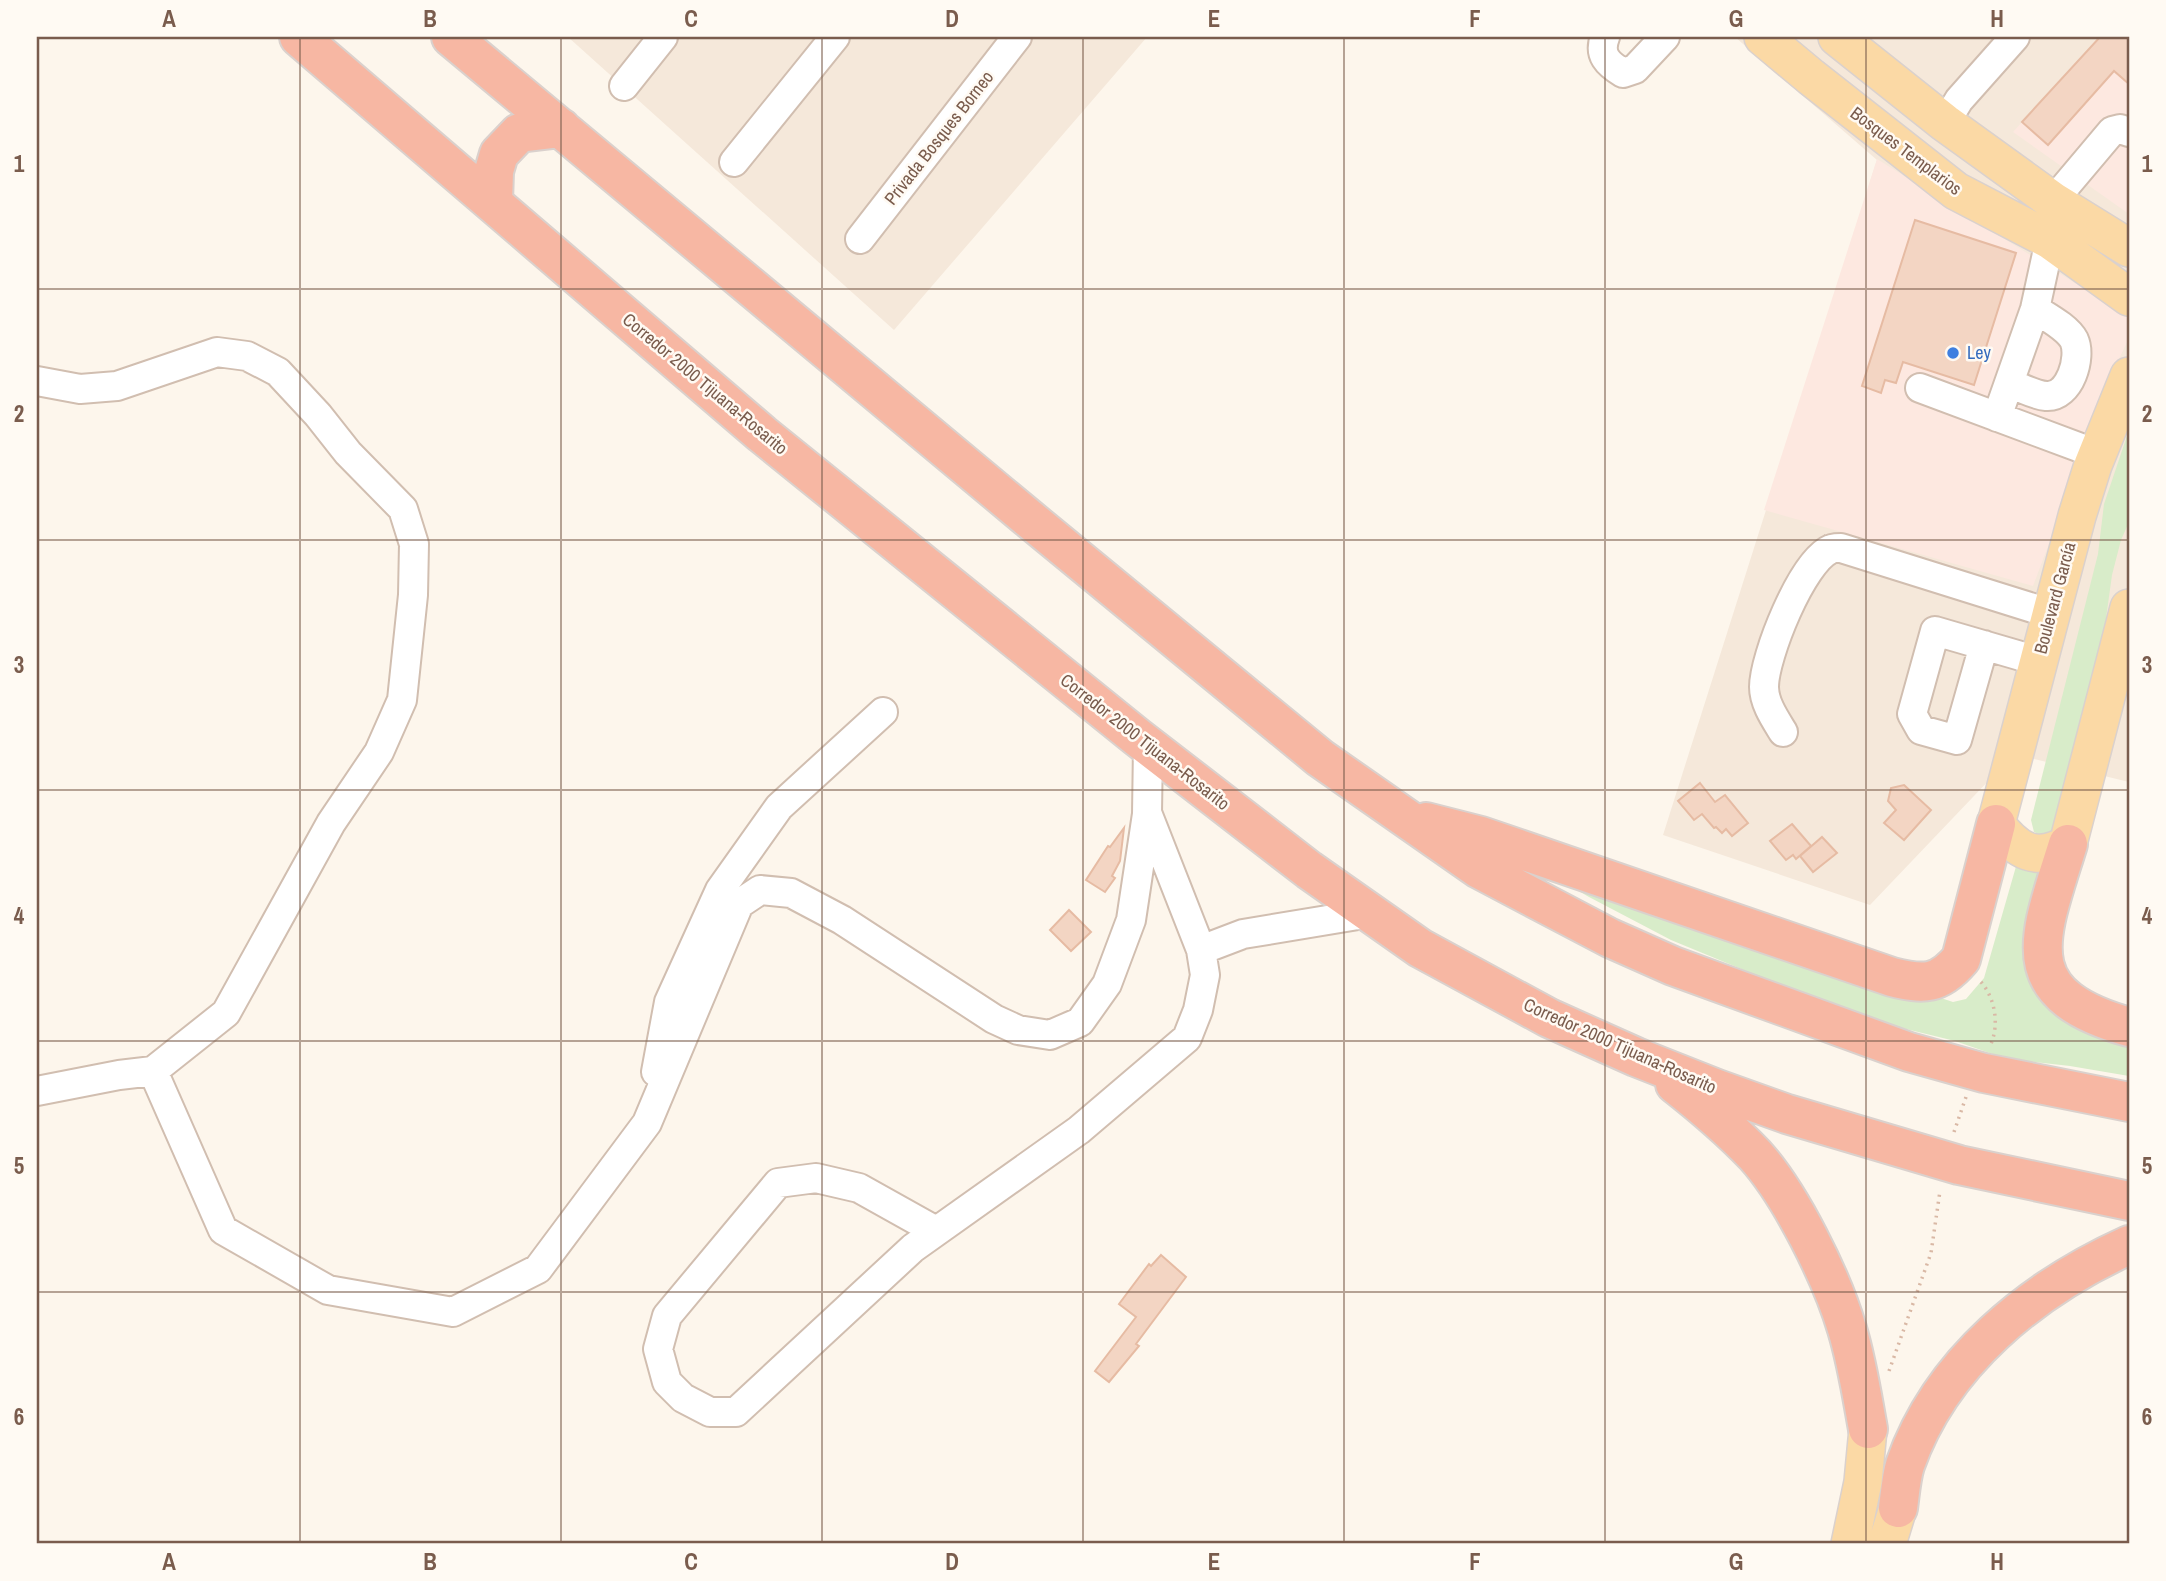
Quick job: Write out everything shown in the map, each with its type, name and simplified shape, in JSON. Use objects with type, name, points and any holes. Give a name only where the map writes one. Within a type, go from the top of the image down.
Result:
[{"type":"highway","name":"Corredor 2000 Tijuana-Rosarito","points":[[299,37],[762,434],[1148,746],[1309,870],[1420,948],[1549,1018],[1636,1057],[1752,1101],[1866,1139],[1959,1165],[2129,1201]]},
{"type":"highway","points":[[451,37],[1310,749],[1479,869],[1610,938],[1673,966],[1909,1052],[1984,1073],[2129,1102]]},
{"type":"highway","points":[[493,202],[494,171],[499,155],[519,133],[561,128]]},
{"type":"highway","points":[[1398,814],[1481,836],[1892,978],[1911,982],[1931,982],[1948,974],[1961,959],[1996,824]]},
{"type":"highway","points":[[2068,844],[2042,936],[2043,965],[2055,988],[2073,1005],[2102,1019],[2129,1027]]},
{"type":"highway","points":[[1636,1057],[1695,1100],[1725,1126],[1757,1157],[1784,1195],[1811,1243],[1847,1329],[1868,1429]]},
{"type":"highway","points":[[1898,1508],[1904,1467],[1921,1430],[1972,1353],[2036,1297],[2129,1245]]},
{"type":"main road","name":"Bosques Templarios","points":[[1763,37],[1811,78],[1956,191],[2050,240],[2129,296]]},
{"type":"main road","points":[[1841,38],[1945,123],[2053,201],[2129,248]]},
{"type":"main road","name":"Boulevard García","points":[[1996,824],[2077,516],[2097,454],[2129,376]]},
{"type":"main road","points":[[1996,824],[2010,841],[2022,850],[2041,854],[2053,852],[2068,844],[2129,608]]},
{"type":"main road","points":[[1850,1544],[1863,1482],[1868,1429]]},
{"type":"main road","points":[[1888,1544],[1898,1508]]},
{"type":"street","points":[[624,86],[663,37]]},
{"type":"street","points":[[734,162],[835,37]]},
{"type":"street","name":"Privada Bosques Borneo","points":[[860,239],[1017,37]]},
{"type":"street","points":[[1605,37],[1601,46],[1605,59],[1623,73],[1635,69],[1665,37]]},
{"type":"street","points":[[1945,123],[1959,100],[2015,37]]},
{"type":"street","points":[[1997,417],[2035,309],[2050,240],[2053,201],[2112,131],[2120,129],[2129,132]]},
{"type":"street","points":[[2009,383],[2046,396],[2056,394],[2067,386],[2078,353],[2073,337],[2035,309]]},
{"type":"street","points":[[37,381],[80,388],[117,386],[217,352],[247,356],[278,372],[318,415],[348,453],[403,509],[414,544],[413,596],[402,700],[379,752],[331,823],[226,1013],[153,1071],[37,1091]]},
{"type":"street","points":[[1920,388],[2097,454]]},
{"type":"street","points":[[1783,732],[1764,691],[1765,671],[1792,598],[1819,558],[1831,548],[1841,548],[2052,614]]},
{"type":"street","points":[[1984,645],[2038,661]]},
{"type":"street","points":[[648,1123],[669,1002],[720,890],[779,807],[883,712]]},
{"type":"street","points":[[153,1071],[223,1230],[328,1290],[453,1312],[538,1269],[648,1123],[739,904],[760,890],[791,893],[802,898],[842,920],[994,1020],[1017,1030],[1050,1035],[1080,1022],[1107,984],[1131,920],[1147,814],[1148,746]]},
{"type":"street","points":[[936,1231],[859,1188],[816,1178],[778,1183],[667,1315],[658,1349],[667,1382],[683,1398],[710,1412],[737,1412],[913,1248],[1079,1130],[1187,1038],[1198,1010],[1205,975],[1201,950],[1147,814]]},
{"type":"street","points":[[1201,950],[1243,934],[1370,912]]},
{"type":"street","points":[[1868,1429],[1898,1508]]},
{"type":"shaded area","points":[[568,37],[1147,37],[894,330]]},
{"type":"shaded area","points":[[1735,37],[2129,37],[2129,782],[2014,754],[1870,905],[1663,835],[1877,160]]},
{"type":"shaded area","points":[[2100,37],[2129,37],[2129,214],[2013,132]]},
{"type":"shaded area","points":[[1877,159],[2129,317],[2129,338],[2117,363],[2033,586],[1764,510]]},
{"type":"green space","points":[[2129,430],[2129,522],[2121,540],[2112,575],[2095,698],[2060,832],[2044,836],[2034,832],[2031,820],[2098,554],[2104,504]]},
{"type":"green space","points":[[2019,856],[2041,864],[2034,936],[2129,1038],[2129,1076],[2007,1059],[1955,1041],[1857,1017],[1671,940],[1527,861],[1953,1002],[1966,999],[1984,978]]},
{"type":"building","points":[[2100,37],[2129,37],[2129,84],[2114,71],[2048,145],[2022,122]]},
{"type":"building","points":[[1915,220],[2016,253],[1974,385],[1903,362],[1896,383],[1885,380],[1881,393],[1862,386]]},
{"type":"building","points":[[1700,783],[1715,802],[1725,795],[1748,823],[1732,836],[1726,829],[1722,833],[1714,828],[1702,814],[1694,820],[1678,801]]},
{"type":"building","points":[[1904,785],[1931,810],[1904,840],[1884,823],[1896,810],[1888,801],[1891,788]]},
{"type":"building","points":[[1792,824],[1811,846],[1796,859],[1793,855],[1786,860],[1770,841]]},
{"type":"building","points":[[1124,828],[1120,861],[1112,876],[1115,878],[1105,892],[1086,880],[1108,846],[1110,847]]},
{"type":"building","points":[[1822,837],[1837,853],[1813,872],[1800,856]]},
{"type":"building","points":[[1069,910],[1091,932],[1071,951],[1050,930]]},
{"type":"building","points":[[1161,1255],[1186,1277],[1136,1344],[1139,1346],[1109,1382],[1095,1371],[1136,1317],[1119,1304],[1149,1264],[1151,1266]]},
{"type":"place","name":"Ley","points":[[1953,353]]}]
